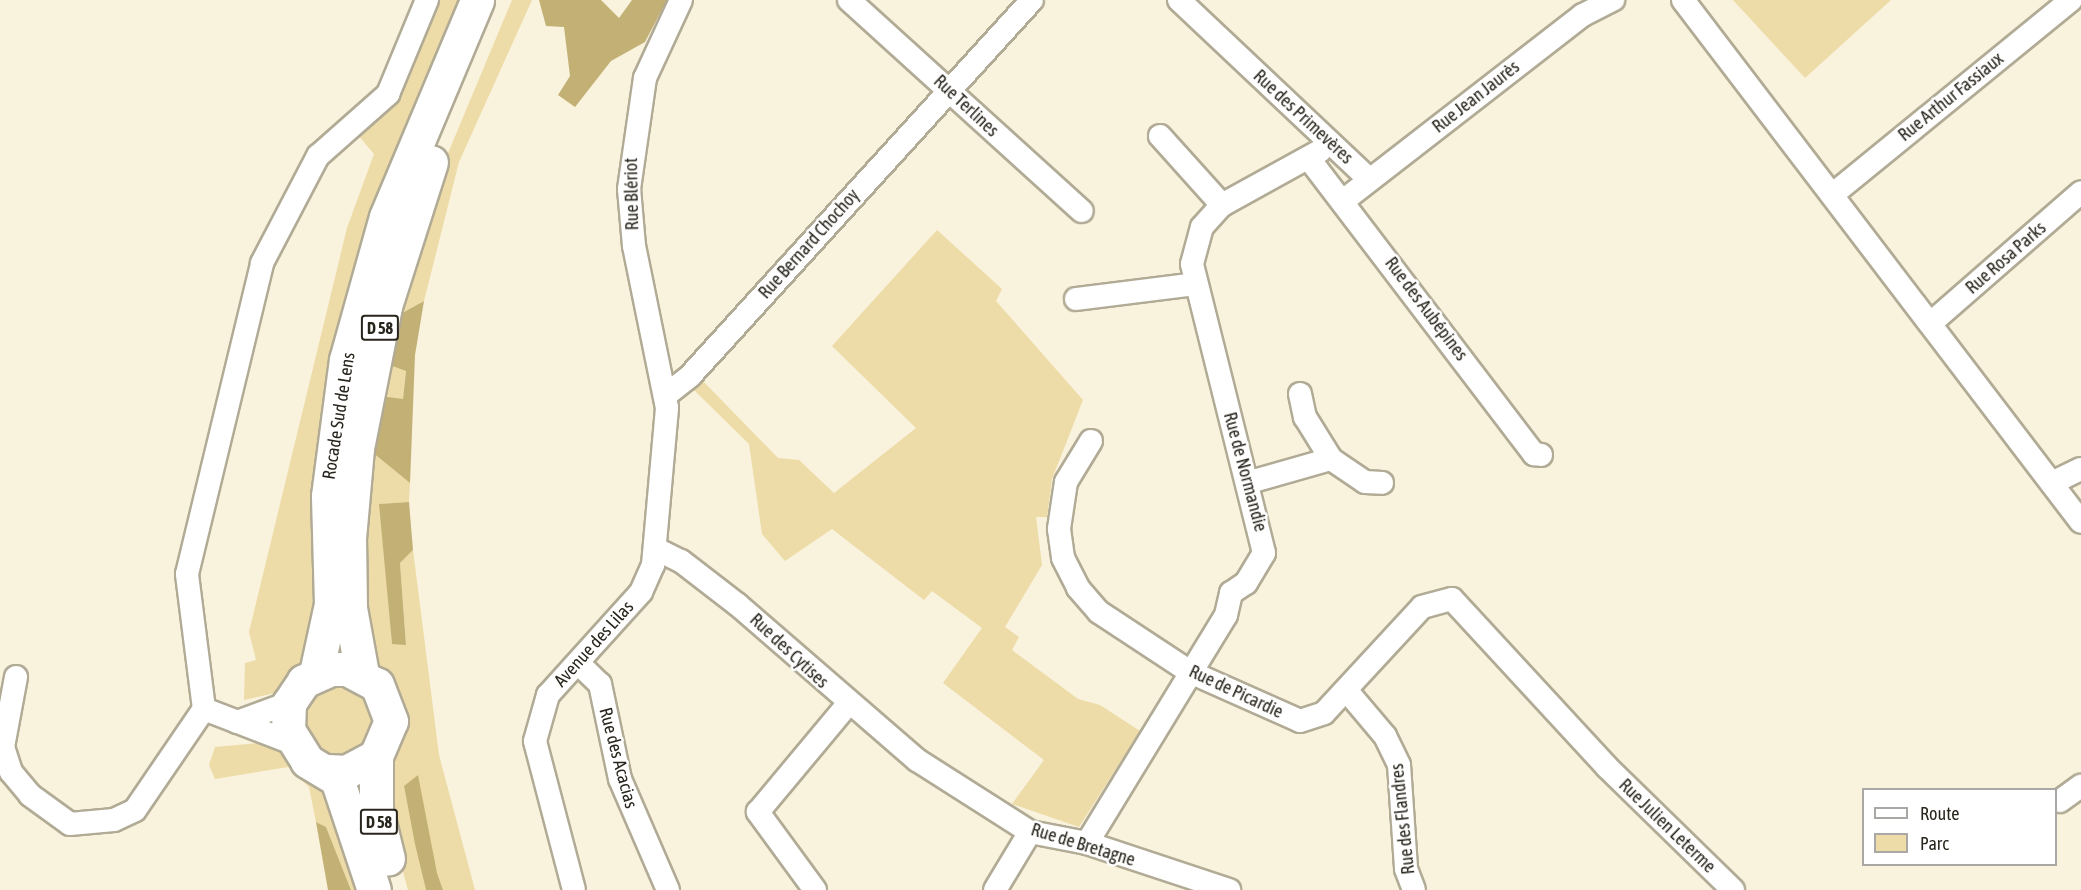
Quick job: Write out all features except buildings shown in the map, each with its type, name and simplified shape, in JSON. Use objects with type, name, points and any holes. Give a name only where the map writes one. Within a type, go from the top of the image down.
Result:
[{"type":"highway","name":"Rocade Sud de Lens","points":[[316,673],[331,604],[328,496],[346,360],[386,217],[477,0]]},
{"type":"highway","name":"Rocade Sud de Lens","points":[[362,674],[351,608],[349,538],[372,361],[425,177],[498,0]]},
{"type":"highway","points":[[347,669],[362,674],[387,702],[391,721],[376,756],[346,772],[328,771],[307,761],[292,743],[289,703],[316,673],[347,669]]},
{"type":"highway","name":"D 58","points":[[376,756],[376,809],[395,890]]},
{"type":"highway","name":"D 58","points":[[328,771],[354,818],[374,890]]},
{"type":"street","points":[[16,677],[5,759],[30,795],[70,824],[114,820],[135,810],[204,709],[187,574],[262,263],[318,156],[388,94],[427,0]]},
{"type":"street","name":"Rue Blériot","points":[[666,395],[634,246],[629,189],[645,78],[681,0]]},
{"type":"street","name":"Rue Terlines","points":[[849,0],[1082,211]]},
{"type":"street","name":"Rue Bernard Chochoy","points":[[666,395],[690,376],[1032,0]]},
{"type":"street","name":"Rue des Primevères","points":[[1179,0],[1370,180]]},
{"type":"street","name":"Rue Jean Jaurès","points":[[1343,201],[1583,15],[1613,0]]},
{"type":"street","points":[[1683,0],[2081,522]]},
{"type":"street","name":"Rue Arthur Fassiaux","points":[[1832,195],[2071,0]]},
{"type":"street","points":[[1160,136],[1222,205],[1310,160],[1330,143]]},
{"type":"street","name":"Rue des Aubépines","points":[[1310,160],[1534,454],[1541,455]]},
{"type":"street","name":"Rue Rosa Parks","points":[[1930,323],[2081,192]]},
{"type":"street","name":"Rue de Normandie","points":[[1087,843],[1226,615],[1231,593],[1246,583],[1264,553],[1250,482],[1196,284],[1194,244],[1222,205]]},
{"type":"street","points":[[1076,299],[1196,284]]},
{"type":"street","points":[[1300,394],[1305,417],[1331,459],[1365,482],[1382,483]]},
{"type":"street","name":"Avenue des Lilas","points":[[574,890],[535,741],[548,695],[579,664],[641,592],[656,549],[668,446],[666,395]]},
{"type":"street","name":"Rue de Picardie","points":[[1091,441],[1066,482],[1059,529],[1063,558],[1078,588],[1099,612],[1190,672],[1300,721],[1324,713],[1347,691],[1422,607],[1452,599],[1602,762]]},
{"type":"street","points":[[1250,482],[1331,459]]},
{"type":"street","points":[[2052,483],[2081,469]]},
{"type":"street","name":"Rue des Cytises","points":[[656,549],[681,561],[738,605],[847,705],[917,760]]},
{"type":"street","name":"Rue des Acacias","points":[[579,664],[600,684],[620,779],[668,890]]},
{"type":"street","name":"Rue des Flandres","points":[[1347,691],[1385,736],[1399,765],[1406,868],[1414,890]]},
{"type":"street","points":[[237,722],[289,703]]},
{"type":"street","points":[[815,890],[764,826],[758,812],[847,705]]},
{"type":"street","points":[[204,709],[292,743]]},
{"type":"street","name":"Rue de Bretagne","points":[[917,760],[1030,832],[1087,843],[1229,890]]},
{"type":"street","name":"Rue Julien Leterme","points":[[1602,762],[1733,890]]},
{"type":"street","points":[[2060,801],[2081,786]]},
{"type":"street","points":[[996,890],[1030,832]]},
{"type":"green space","points":[[436,0],[462,0],[315,602],[306,661],[275,693],[244,700],[245,663],[256,660],[249,632],[347,228],[374,154],[358,135],[397,96]]},
{"type":"green space","points":[[512,0],[532,0],[459,162],[424,301],[395,317],[446,158]]},
{"type":"green space","points":[[1733,0],[1891,0],[1805,78]]},
{"type":"green space","points":[[937,230],[1002,289],[996,301],[1083,400],[1052,479],[1047,517],[1036,517],[1042,565],[1005,627],[1019,637],[1012,650],[1078,699],[1100,705],[1140,731],[1079,827],[1012,804],[1044,760],[943,683],[982,628],[932,591],[924,600],[832,529],[785,561],[762,534],[749,444],[693,389],[701,379],[778,458],[799,460],[834,493],[916,428],[832,346]]},
{"type":"green space","points":[[384,363],[406,370],[403,400],[380,396]]},
{"type":"green space","points":[[372,452],[410,483],[409,502],[380,504],[392,644],[406,644],[400,563],[413,550],[439,755],[475,890],[443,890],[404,786],[426,890],[408,890],[395,843],[389,769],[405,719],[395,684],[374,657],[367,620],[363,558]]},
{"type":"green space","points":[[339,685],[358,691],[368,701],[374,720],[368,739],[358,749],[339,755],[320,749],[310,739],[304,720],[310,701],[320,691]]},
{"type":"green space","points":[[259,743],[278,748],[325,788],[362,890],[351,890],[326,827],[316,822],[309,787],[288,767],[215,779],[209,765],[215,747]]},
{"type":"shaded area","points":[[539,0],[601,0],[619,18],[632,0],[667,0],[645,42],[611,61],[575,107],[558,95],[570,76],[564,27],[546,26]]},
{"type":"shaded area","points":[[424,301],[415,355],[410,483],[372,452],[380,396],[403,399],[406,371],[384,363],[395,317]]},
{"type":"shaded area","points":[[409,502],[413,550],[400,563],[406,645],[392,644],[379,504]]},
{"type":"shaded area","points":[[418,775],[437,873],[443,890],[426,890],[415,844],[404,786]]},
{"type":"shaded area","points":[[316,822],[326,827],[351,890],[328,890]]}]
